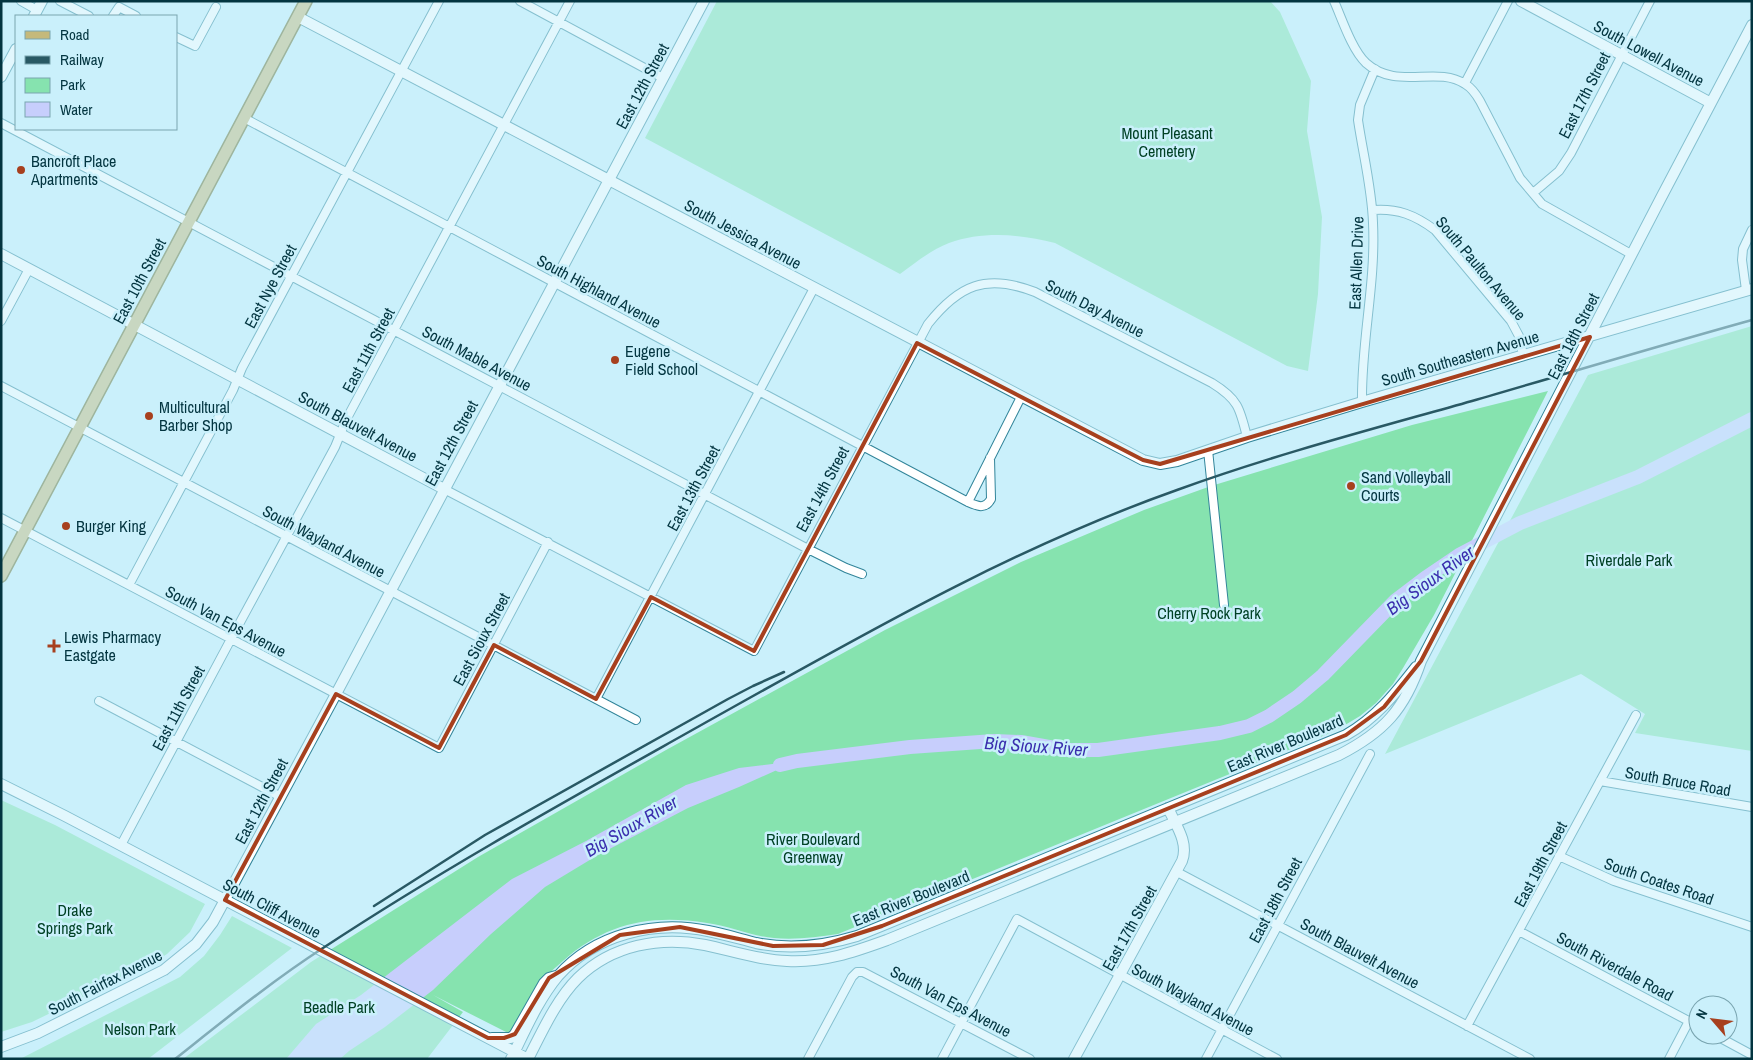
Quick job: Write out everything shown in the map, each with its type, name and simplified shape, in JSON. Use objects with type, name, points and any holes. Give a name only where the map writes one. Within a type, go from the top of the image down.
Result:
[{"type":"main road","name":"East 10th Street","points":[[1,576],[306,1]]},
{"type":"street","points":[[21,1],[38,9]]},
{"type":"street","points":[[60,1],[87,15]]},
{"type":"street","name":"East Nye Street","points":[[129,585],[346,173],[439,1]]},
{"type":"street","points":[[520,1],[663,78]]},
{"type":"street","name":"East 11th Street","points":[[121,845],[230,639],[335,447],[394,330],[570,1]]},
{"type":"street","name":"East 12th Street","points":[[225,900],[704,1]]},
{"type":"street","points":[[1334,1],[1358,52],[1365,62],[1386,75],[1407,78],[1449,77],[1464,83],[1480,101],[1520,178],[1542,204],[1630,254]]},
{"type":"street","points":[[1464,83],[1508,1]]},
{"type":"street","name":"South Lowell Avenue","points":[[1521,1],[1711,103]]},
{"type":"street","name":"East 17th Street","points":[[1533,193],[1559,171],[1572,153],[1650,1]]},
{"type":"street","points":[[178,38],[195,46],[216,7]]},
{"type":"street","points":[[114,15],[119,8],[134,15]]},
{"type":"street","name":"South Jessica Avenue","points":[[298,17],[1143,460],[1160,464],[1177,461]]},
{"type":"street","name":"East 18th Street","points":[[1422,661],[1590,337],[1630,254],[1752,25]]},
{"type":"street","points":[[1,77],[15,51]]},
{"type":"street","name":"East Allen Drive","points":[[1362,402],[1362,378],[1370,301],[1374,224],[1358,120],[1360,105],[1375,69]]},
{"type":"street","name":"South Highland Avenue","points":[[244,118],[968,502]]},
{"type":"street","name":"South Mable Avenue","points":[[1,123],[808,549],[862,574]]},
{"type":"street","name":"South Paulton Avenue","points":[[1372,210],[1386,209],[1403,212],[1420,219],[1435,230],[1511,321],[1519,336],[1524,355]]},
{"type":"street","points":[[1749,290],[1742,260],[1743,249],[1752,230]]},
{"type":"street","name":"South Blauvelt Avenue","points":[[1,254],[444,489],[754,650]]},
{"type":"street","points":[[1,321],[29,269]]},
{"type":"street","name":"South Day Avenue","points":[[917,343],[928,324],[942,306],[955,295],[971,287],[985,284],[1006,284],[1021,287],[1226,391],[1240,410],[1247,437]]},
{"type":"street","name":"East 13th Street","points":[[596,699],[814,288]]},
{"type":"street","name":"South Southeastern Avenue","points":[[1177,461],[1247,437],[1362,402],[1749,290]]},
{"type":"street","name":"East 14th Street","points":[[754,650],[917,343]]},
{"type":"street","name":"South Wayland Avenue","points":[[1,386],[636,720]]},
{"type":"street","points":[[990,458],[991,499],[988,504],[983,506],[968,502],[990,458],[1021,397]]},
{"type":"street","points":[[1208,450],[1224,606]]},
{"type":"street","name":"South Van Eps Avenue","points":[[1,518],[439,748]]},
{"type":"street","name":"East Sioux Street","points":[[439,748],[548,542]]},
{"type":"street","name":"East River Boulevard","points":[[514,1056],[541,1001],[559,975],[576,959],[606,941],[648,928],[664,927],[694,928],[774,946],[808,946],[839,941],[882,926],[1346,735],[1384,707],[1422,661]]},
{"type":"street","name":"East River Boulevard","points":[[528,1059],[557,1005],[571,986],[599,962],[624,949],[651,943],[679,941],[772,960],[809,961],[843,956],[887,940],[1339,755],[1362,742],[1382,726],[1400,707],[1414,683],[1422,661]]},
{"type":"street","points":[[99,700],[281,797]]},
{"type":"street","name":"East 19th Street","points":[[1467,1026],[1636,715]]},
{"type":"street","name":"East 18th Street","points":[[1206,1059],[1370,754]]},
{"type":"street","name":"South Bruce Road","points":[[1600,781],[1752,807]]},
{"type":"street","name":"South Cliff Avenue","points":[[1,784],[488,1038],[514,1056],[528,1059]]},
{"type":"street","name":"East 17th Street","points":[[1074,1059],[1182,861],[1185,848],[1168,808]]},
{"type":"street","name":"South Coates Road","points":[[1559,856],[1614,881],[1752,927]]},
{"type":"street","name":"South Blauvelt Avenue","points":[[1177,872],[1530,1059]]},
{"type":"street","name":"South Fairfax Avenue","points":[[1,1047],[38,1033],[164,970],[196,944],[213,922],[225,900]]},
{"type":"street","name":"South Wayland Avenue","points":[[962,1022],[1017,919],[1277,1059]]},
{"type":"street","name":"South Riverdale Road","points":[[1519,931],[1688,1020]]},
{"type":"street","points":[[528,1059],[524,1050],[528,1039],[552,995],[572,969],[576,959]]},
{"type":"street","name":"South Van Eps Avenue","points":[[808,1059],[852,977],[857,972],[872,974],[1030,1059]]},
{"type":"street","points":[[488,1038],[509,1038],[513,1036],[544,983],[549,978],[559,975]]},
{"type":"street","points":[[942,1059],[962,1022]]},
{"type":"street","points":[[1670,1059],[1688,1025]]},
{"type":"street","points":[[1734,1045],[1752,1055]]},
{"type":"highlighted area","points":[[1590,337],[1421,661],[1384,707],[1346,735],[1048,858],[882,926],[823,945],[773,946],[680,927],[620,935],[549,978],[515,1034],[504,1038],[488,1038],[225,900],[336,694],[439,748],[494,645],[596,699],[651,597],[754,651],[917,343],[1143,460],[1160,464]]},
{"type":"green space","name":"Mount Pleasant Cemetery","points":[[717,1],[1270,1],[1280,12],[1311,81],[1307,131],[1322,217],[1318,294],[1308,371],[1287,366],[1055,243],[1002,235],[962,239],[936,249],[900,274],[645,138]]},
{"type":"green space","name":"Riverdale Park","points":[[1752,326],[1752,751],[1635,733],[1645,714],[1581,674],[1385,754],[1588,375]]},
{"type":"green space","points":[[1548,391],[1434,615],[1393,684],[1376,703],[1360,716],[1335,731],[838,934],[782,939],[757,935],[716,924],[686,920],[648,921],[630,924],[613,930],[579,948],[547,975],[531,997],[510,1034],[433,995],[463,1012],[427,1059],[183,1059],[311,962],[478,857],[666,750],[885,630],[1021,562],[1144,510],[1211,486],[1412,425]],"holes":[[[1238,728],[1220,733],[1170,739]],[[971,743],[829,758],[829,757],[910,747]]]},
{"type":"green space","name":"Drake Springs Park","points":[[1,800],[55,825],[205,904],[190,932],[167,954],[150,965],[32,1022],[1,1032]]},
{"type":"green space","name":"Nelson Park","points":[[232,916],[292,948],[148,1059],[20,1059],[180,977],[204,956]]},
{"type":"water","points":[[797,761],[688,808],[598,855],[545,887],[491,934],[433,990],[340,1059],[286,1059],[316,1024],[361,995],[512,879],[586,841],[686,785],[739,768]]},
{"type":"waterway","name":"Big Sioux River","points":[[780,765],[797,761],[910,747],[994,741],[1021,742],[1066,750],[1098,750],[1220,733],[1249,726],[1269,716],[1297,697],[1323,675],[1396,600],[1459,555],[1520,523],[1638,477],[1752,419]]},
{"type":"railway","points":[[175,1059],[285,974],[416,889],[607,778],[819,659],[994,567],[1115,513],[1213,477],[1323,443],[1752,320]]},
{"type":"railway","points":[[374,906],[485,835],[728,699],[784,672]]},
{"type":"place","name":"Bancroft Place Apartments","points":[[21,170]]},
{"type":"place","name":"Eugene Field School","points":[[615,360]]},
{"type":"place","name":"Multicultural Barber Shop","points":[[149,416]]},
{"type":"place","name":"Sand Volleyball Courts","points":[[1351,486]]},
{"type":"place","name":"Burger King","points":[[66,526]]},
{"type":"place","name":"Lewis Pharmacy Eastgate","points":[[54,646]]},
{"type":"park label","name":"Cherry Rock Park","points":[[1209,613]]},
{"type":"park label","name":"River Boulevard Greenway","points":[[813,848]]},
{"type":"park label","name":"Beadle Park","points":[[339,1007]]}]
